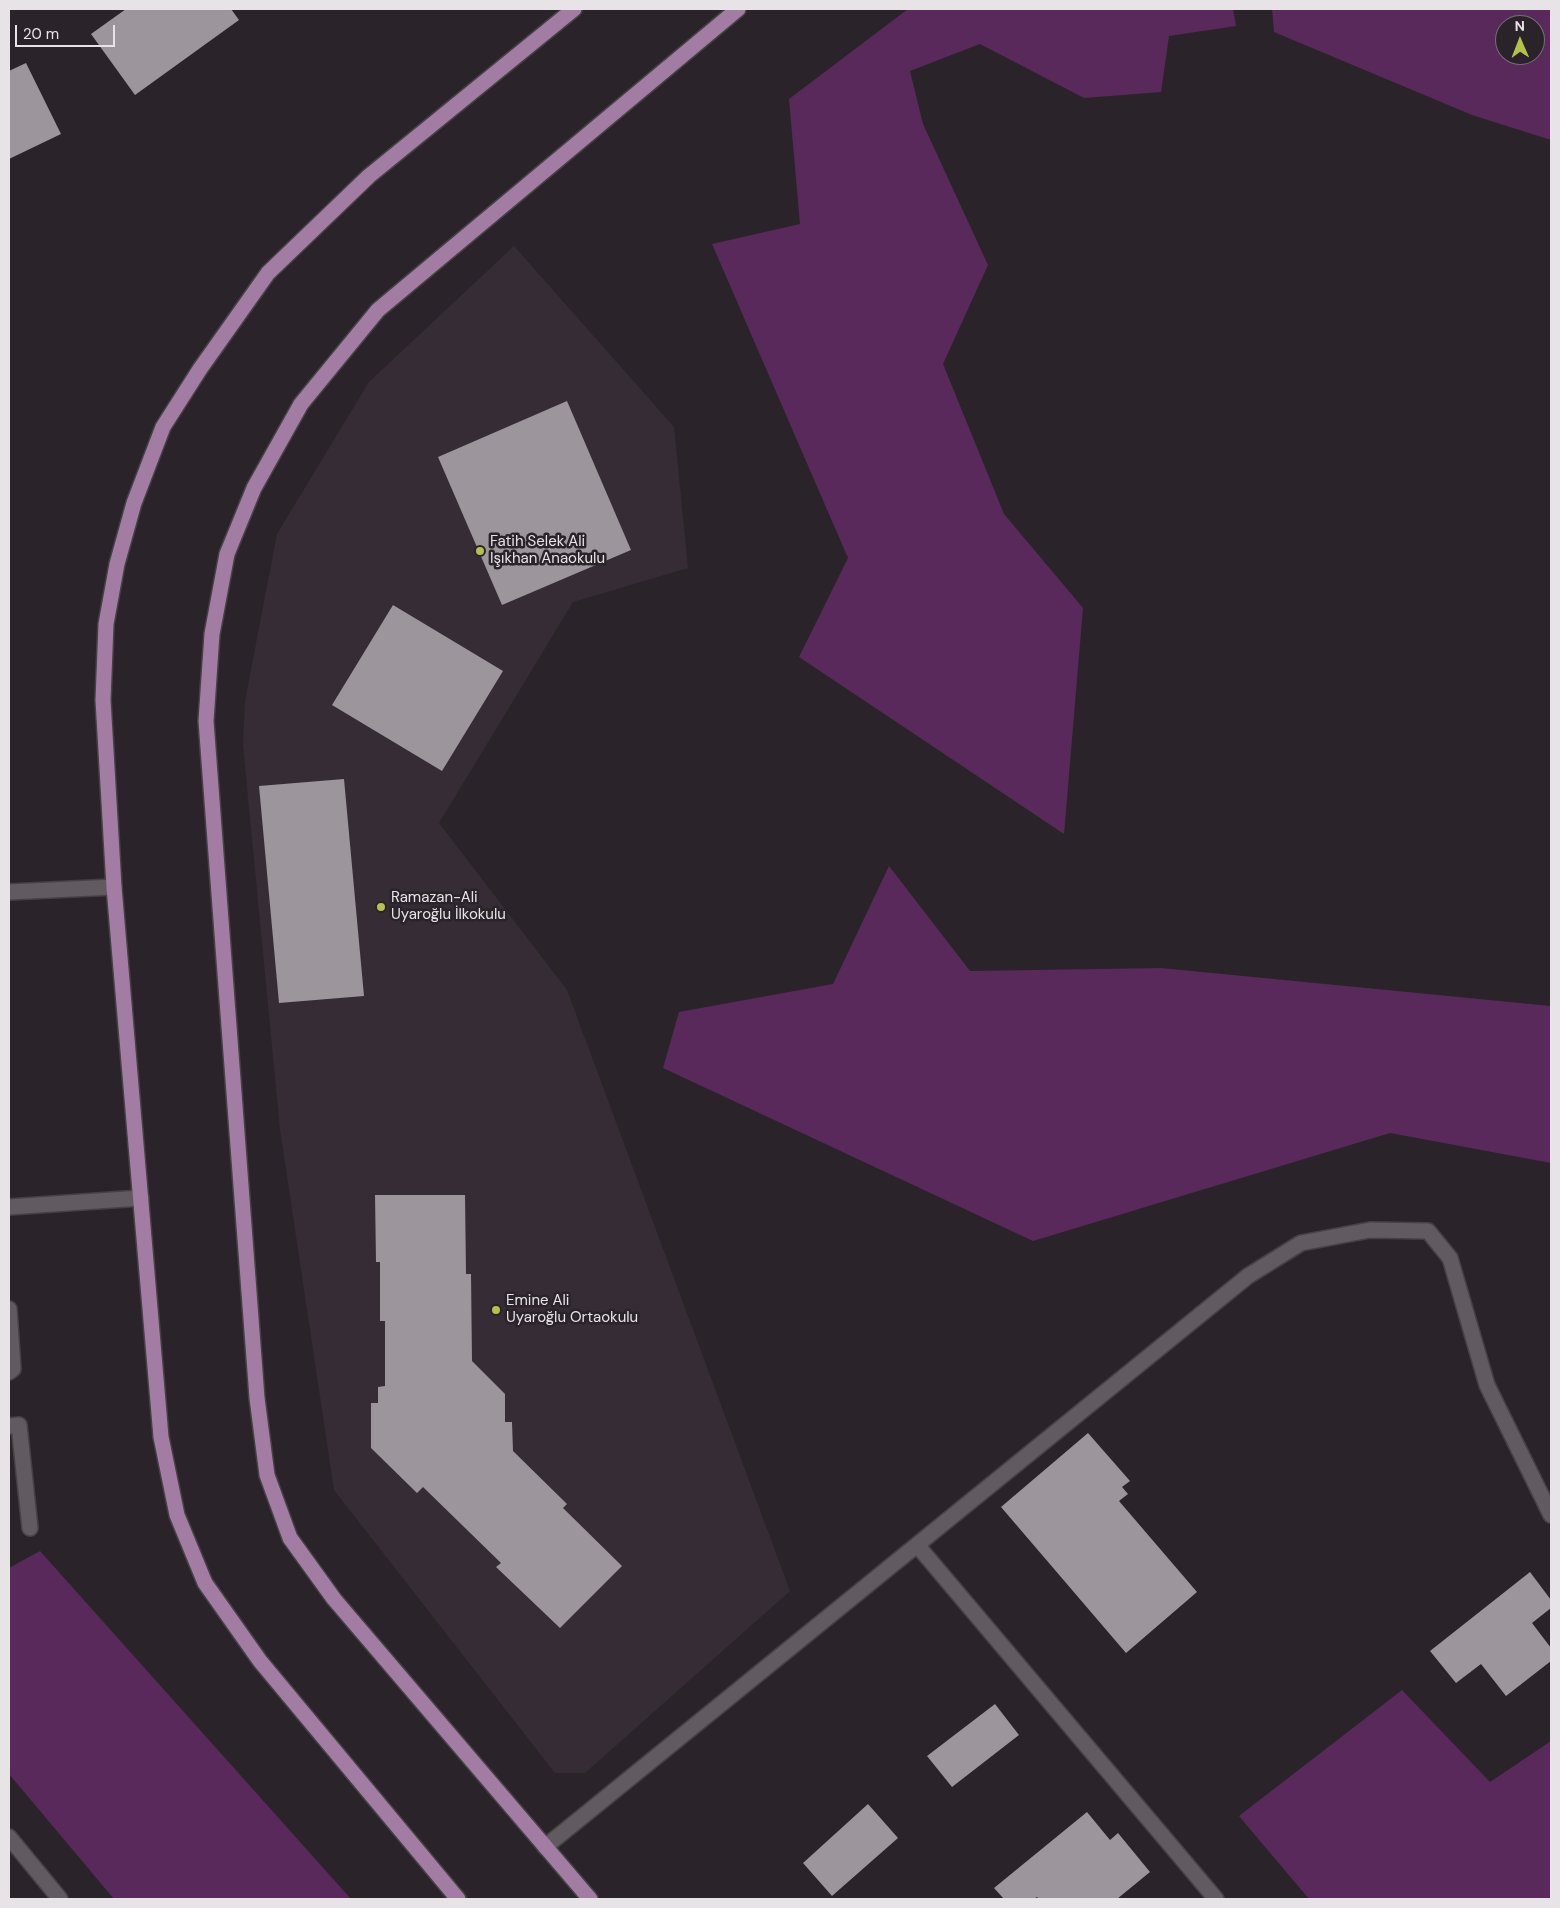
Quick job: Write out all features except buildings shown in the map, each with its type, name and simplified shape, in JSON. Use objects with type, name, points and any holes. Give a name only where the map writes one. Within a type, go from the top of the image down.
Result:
[{"type":"main road","points":[[458,1899],[260,1661],[205,1583],[177,1515],[161,1437],[114,887],[103,700],[106,624],[117,564],[134,503],[163,427],[200,369],[268,272],[369,176],[574,9]]},
{"type":"main road","points":[[590,1899],[334,1600],[290,1538],[266,1475],[257,1398],[206,721],[212,634],[227,554],[254,488],[301,404],[378,310],[738,9]]},
{"type":"street","points":[[9,892],[114,887]]},
{"type":"street","points":[[9,1207],[141,1198]]},
{"type":"street","points":[[546,1847],[1248,1276],[1301,1243],[1370,1230],[1428,1231],[1450,1258],[1487,1385],[1551,1515]]},
{"type":"street","points":[[9,1309],[13,1370],[9,1372]]},
{"type":"street","points":[[9,1426],[19,1425],[30,1528]]},
{"type":"street","points":[[917,1545],[1216,1899]]},
{"type":"street","points":[[9,1837],[60,1899]]},
{"type":"shaded area","points":[[908,9],[1233,9],[1236,26],[1169,36],[1161,92],[1084,98],[980,44],[910,71],[923,124],[988,265],[943,364],[1004,514],[1083,608],[1064,834],[799,657],[848,558],[712,244],[800,224],[789,99]]},
{"type":"shaded area","points":[[1272,9],[1551,9],[1551,140],[1472,115],[1274,32]]},
{"type":"shaded area","points":[[514,246],[674,427],[688,568],[573,602],[439,823],[567,990],[790,1591],[585,1773],[555,1773],[334,1490],[280,1129],[243,745],[245,701],[277,534],[369,382]]},
{"type":"shaded area","points":[[889,866],[970,971],[1161,968],[1551,1006],[1551,1163],[1390,1133],[1033,1241],[663,1068],[679,1012],[833,984]]},
{"type":"shaded area","points":[[40,1551],[351,1899],[114,1899],[9,1774],[9,1568]]},
{"type":"shaded area","points":[[1402,1690],[1490,1782],[1551,1741],[1551,1899],[1309,1899],[1239,1816]]},
{"type":"place","name":"Fatih Selek Ali Işıkhan Anaokulu","points":[[480,551]]},
{"type":"place","name":"Ramazan-Ali Uyaroğlu İlkokulu","points":[[381,907]]},
{"type":"place","name":"Emine Ali Uyaroğlu Ortaokulu","points":[[496,1310]]}]
